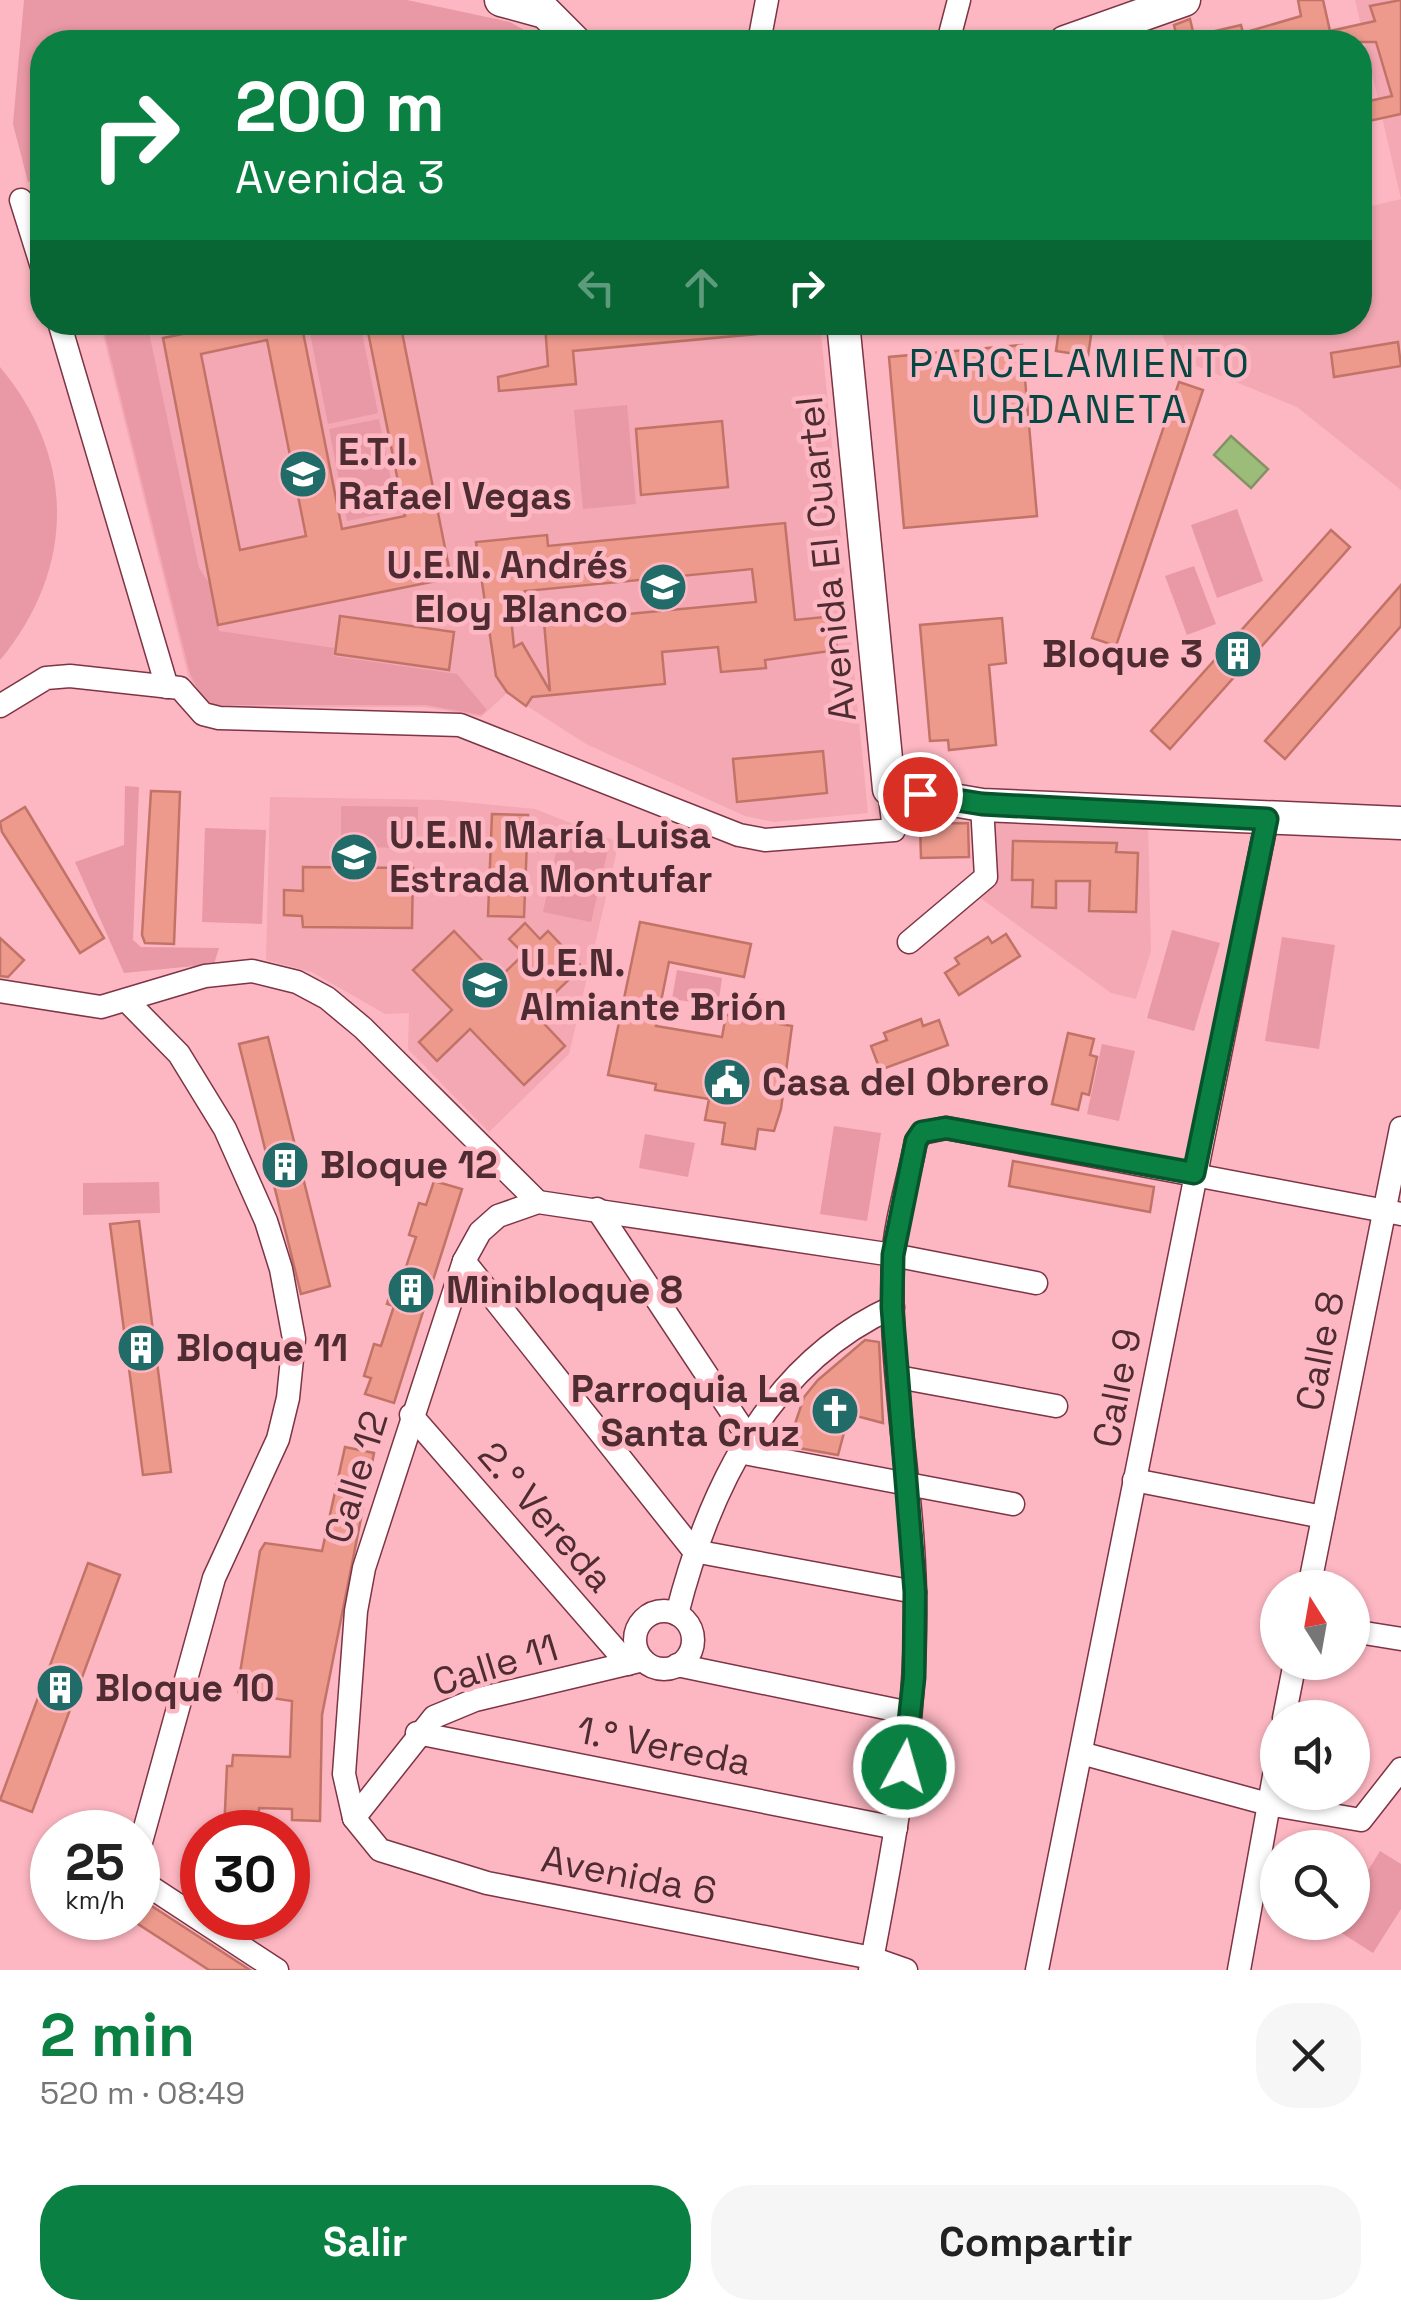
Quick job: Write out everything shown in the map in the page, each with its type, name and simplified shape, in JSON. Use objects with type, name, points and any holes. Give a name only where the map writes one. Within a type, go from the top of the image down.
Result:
[{"type":"main road","points":[[501,0],[567,22]]},
{"type":"main road","points":[[1100,30],[1184,0]]},
{"type":"main road","points":[[1118,30],[1147,14]]},
{"type":"main road","name":"Avenida El Cuartel","points":[[844,335],[889,788]]},
{"type":"main road","points":[[889,788],[982,804],[1401,822]]},
{"type":"street","points":[[761,30],[767,0]]},
{"type":"street","points":[[951,30],[959,0]]},
{"type":"street","points":[[21,200],[30,229]]},
{"type":"street","points":[[63,335],[174,687],[203,714],[219,718],[460,725],[710,824],[765,840],[894,830],[889,788]]},
{"type":"street","points":[[0,683],[31,684],[70,676],[174,687]]},
{"type":"street","points":[[0,706],[31,684]]},
{"type":"street","points":[[909,942],[986,877],[982,804]]},
{"type":"street","name":"Calle 9","points":[[1037,1970],[1267,819]]},
{"type":"street","points":[[0,991],[86,1006],[126,1000],[204,976],[252,971],[298,982],[328,998],[363,1028],[538,1202],[729,1234],[893,1255],[1036,1283]]},
{"type":"street","points":[[126,1000],[179,1054],[225,1130],[266,1221],[281,1269],[294,1339],[288,1398],[278,1439],[214,1578],[150,1810]]},
{"type":"street","points":[[871,1964],[896,1828],[910,1713],[915,1592],[892,1307],[893,1255],[916,1141],[922,1132],[946,1128],[1392,1212]]},
{"type":"street","name":"Calle 8","points":[[1313,1570],[1392,1212],[1401,1128]]},
{"type":"street","name":"Calle 12","points":[[354,1818],[344,1774],[356,1611],[373,1536],[464,1261],[480,1232],[498,1216],[538,1202]]},
{"type":"street","points":[[597,1209],[743,1444],[907,1484],[1013,1504]]},
{"type":"street","points":[[464,1261],[694,1551],[915,1592]]},
{"type":"street","points":[[676,1614],[717,1489],[743,1444],[817,1354],[858,1323],[892,1307]]},
{"type":"street","points":[[898,1377],[1056,1406]]},
{"type":"street","name":"2.° Vereda","points":[[411,1415],[636,1662]]},
{"type":"street","points":[[1134,1480],[1323,1517]]},
{"type":"street","points":[[636,1662],[638,1627],[659,1611],[676,1614],[692,1635],[690,1652],[677,1666]]},
{"type":"street","points":[[1370,1634],[1401,1639]]},
{"type":"street","name":"Calle 11","points":[[354,1818],[434,1717],[475,1700],[636,1662],[660,1668],[677,1666]]},
{"type":"street","points":[[677,1666],[910,1713]]},
{"type":"street","name":"1.° Vereda","points":[[418,1734],[896,1828]]},
{"type":"street","points":[[1081,1753],[1260,1802]]},
{"type":"street","points":[[1370,1809],[1401,1769]]},
{"type":"street","points":[[1239,1970],[1267,1810]]},
{"type":"street","points":[[1303,1810],[1361,1820],[1369,1810]]},
{"type":"street","name":"Avenida 6","points":[[354,1818],[380,1850],[430,1868],[906,1970]]},
{"type":"street","points":[[160,1893],[277,1970]]},
{"type":"shaded area","points":[[24,0],[407,0],[510,22],[524,30],[30,30],[28,182],[13,124]]},
{"type":"shaded area","points":[[1355,0],[1401,0],[1401,199],[1372,74],[1372,30],[1362,30]]},
{"type":"shaded area","points":[[1401,199],[1401,490],[1297,407],[1172,356],[1162,335],[1372,335],[1372,206]]},
{"type":"shaded area","points":[[103,335],[821,335],[868,813],[774,822],[745,816],[586,744],[507,693],[481,717],[426,707],[205,707],[188,675]]},
{"type":"shaded area","points":[[105,335],[150,335],[199,568],[209,583],[219,631],[334,648],[333,656],[457,674],[487,710],[481,715],[426,705],[206,705],[190,674]]},
{"type":"shaded area","points":[[310,335],[362,335],[378,413],[328,424]]},
{"type":"shaded area","points":[[0,367],[25,402],[43,438],[53,475],[57,513],[53,551],[43,588],[25,625],[0,660]]},
{"type":"shaded area","points":[[627,405],[636,504],[583,509],[574,410]]},
{"type":"shaded area","points":[[379,419],[397,511],[347,521],[329,429]]},
{"type":"shaded area","points":[[1231,436],[1268,469],[1251,488],[1214,455]]},
{"type":"shaded area","points":[[1237,509],[1263,581],[1217,598],[1191,525]]},
{"type":"shaded area","points":[[1194,566],[1216,624],[1187,635],[1165,576]]},
{"type":"shaded area","points":[[125,786],[139,787],[133,940],[141,947],[219,948],[214,964],[124,973],[75,862],[124,845]]},
{"type":"shaded area","name":"U.E.N. Almiante Brión","points":[[270,797],[441,800],[535,809],[619,842],[569,1054],[489,1132],[408,1049],[409,1013],[385,1014],[312,972],[266,960]]},
{"type":"shaded area","points":[[341,806],[418,807],[417,848],[341,847]]},
{"type":"shaded area","points":[[992,815],[1148,825],[1151,951],[1136,999],[1111,993],[979,897]]},
{"type":"shaded area","points":[[205,828],[266,830],[262,924],[202,922]]},
{"type":"shaded area","points":[[561,830],[610,841],[591,922],[543,912]]},
{"type":"shaded area","points":[[1172,930],[1220,943],[1194,1031],[1147,1018]]},
{"type":"shaded area","points":[[1282,937],[1335,945],[1319,1049],[1265,1041]]},
{"type":"shaded area","points":[[677,970],[722,978],[718,1006],[672,999]]},
{"type":"shaded area","points":[[1102,1044],[1135,1051],[1119,1121],[1087,1114]]},
{"type":"shaded area","points":[[834,1126],[881,1133],[867,1221],[820,1214]]},
{"type":"shaded area","points":[[645,1134],[695,1143],[688,1177],[639,1168]]},
{"type":"shaded area","points":[[159,1182],[160,1213],[83,1215],[83,1183]]},
{"type":"shaded area","points":[[1380,1851],[1401,1864],[1401,1909],[1373,1953],[1352,1940],[1370,1940],[1370,1867]]},
{"type":"building","points":[[1298,0],[1323,0],[1330,30],[1253,30],[1301,16]]},
{"type":"building","points":[[1401,0],[1401,114],[1372,120],[1372,100],[1392,96],[1376,42],[1372,42],[1372,30],[1334,30],[1375,21],[1370,6]]},
{"type":"building","points":[[1190,19],[1193,30],[1175,30],[1174,25]]},
{"type":"building","points":[[304,335],[342,529],[405,516],[369,335],[403,335],[451,578],[218,625],[163,338]],"holes":[[[267,340],[306,536],[240,550],[201,354]]]},
{"type":"building","points":[[546,335],[746,335],[573,351],[576,384],[499,391],[498,377],[548,366]]},
{"type":"building","points":[[1058,335],[1091,335],[1088,356],[1056,351]]},
{"type":"building","points":[[1398,342],[1401,366],[1334,377],[1331,353]]},
{"type":"building","points":[[1022,345],[1037,516],[904,528],[889,357]]},
{"type":"building","points":[[1179,382],[1203,390],[1116,646],[1092,638]]},
{"type":"building","points":[[722,421],[728,487],[641,495],[636,429]]},
{"type":"building","points":[[785,523],[795,620],[834,616],[837,650],[765,660],[766,668],[721,672],[718,647],[662,652],[665,684],[532,697],[526,706],[507,692],[496,676],[476,542],[547,535],[548,546]],"holes":[[[752,569],[756,602],[544,622],[550,691],[522,643],[514,647],[510,607],[527,605],[525,591]]]},
{"type":"building","name":"Bloque 3","points":[[1331,530],[1350,547],[1170,749],[1151,731]]},
{"type":"building","points":[[1401,585],[1401,626],[1285,759],[1265,741]]},
{"type":"building","points":[[340,616],[454,632],[449,670],[335,654]]},
{"type":"building","points":[[1002,618],[1006,663],[989,665],[996,745],[949,750],[948,740],[930,741],[920,625]]},
{"type":"building","points":[[823,751],[827,793],[737,802],[733,759]]},
{"type":"building","points":[[151,791],[180,792],[174,944],[145,943],[142,935]]},
{"type":"building","points":[[25,807],[104,938],[80,953],[2,832],[0,822]]},
{"type":"building","points":[[492,814],[528,815],[524,917],[488,916]]},
{"type":"building","points":[[968,823],[969,857],[921,858],[920,824]]},
{"type":"building","points":[[1013,841],[1117,843],[1116,852],[1138,853],[1136,912],[1089,911],[1090,881],[1056,881],[1056,908],[1032,907],[1033,880],[1012,880]]},
{"type":"building","points":[[303,867],[413,868],[412,928],[303,927],[302,916],[284,915],[284,890],[303,891]]},
{"type":"building","points":[[640,922],[751,944],[744,977],[669,962],[656,1026],[722,1037],[726,1015],[747,1018],[750,999],[784,1004],[780,1024],[792,1026],[781,1109],[774,1131],[758,1129],[755,1149],[722,1144],[725,1123],[705,1120],[709,1099],[655,1090],[656,1084],[608,1075]]},
{"type":"building","points":[[525,923],[540,939],[548,931],[582,967],[534,1013],[565,1046],[524,1085],[470,1029],[437,1061],[419,1042],[452,1010],[413,970],[454,931],[499,978],[524,954],[509,939]]},
{"type":"building","points":[[1006,934],[1020,956],[959,995],[945,973],[959,964],[955,958],[988,937],[992,943]]},
{"type":"building","points":[[0,938],[24,960],[8,977],[0,976]]},
{"type":"building","points":[[921,1019],[923,1026],[939,1020],[948,1045],[880,1070],[871,1046],[887,1040],[884,1033]]},
{"type":"building","points":[[1068,1033],[1094,1039],[1090,1055],[1097,1057],[1089,1095],[1082,1093],[1078,1110],[1052,1104]]},
{"type":"building","name":"Bloque 12","points":[[268,1037],[330,1286],[301,1294],[239,1044]]},
{"type":"building","points":[[1013,1161],[1154,1187],[1150,1212],[1009,1186]]},
{"type":"building","name":"Minibloque 8","points":[[434,1181],[462,1189],[394,1403],[365,1394],[371,1378],[364,1376],[374,1344],[381,1346],[394,1306],[387,1304],[396,1274],[403,1276],[416,1237],[409,1235],[419,1203],[426,1205]]},
{"type":"building","name":"Bloque 11","points":[[139,1221],[171,1472],[143,1475],[110,1224]]},
{"type":"building","name":"Parroquia La Santa Cruz","points":[[865,1340],[879,1342],[883,1423],[849,1414],[838,1455],[765,1442],[776,1426],[793,1430],[804,1397]]},
{"type":"building","points":[[345,1447],[374,1453],[322,1715],[320,1821],[310,1821],[310,1810],[225,1810],[227,1766],[232,1766],[233,1755],[290,1757],[292,1701],[239,1693],[260,1551],[265,1543],[322,1551]]},
{"type":"building","name":"Bloque 10","points":[[88,1563],[120,1575],[33,1810],[0,1800]]},
{"type":"building","points":[[160,1911],[180,1924],[180,1940],[204,1940],[250,1970],[209,1970],[160,1938]]},
{"type":"place","name":"E.T.I. Rafael Vegas","points":[[303,474]]},
{"type":"place","name":"U.E.N. Andrés Eloy Blanco","points":[[663,587]]},
{"type":"place","name":"Bloque 3","points":[[1238,654]]},
{"type":"place","name":"U.E.N. María Luisa Estrada Montufar","points":[[354,857]]},
{"type":"place","name":"U.E.N. Almiante Brión","points":[[485,985]]},
{"type":"place","name":"Casa del Obrero","points":[[727,1082]]},
{"type":"place","name":"Bloque 12","points":[[285,1165]]},
{"type":"place","name":"Minibloque 8","points":[[411,1290]]},
{"type":"place","name":"Bloque 11","points":[[141,1348]]},
{"type":"place","name":"Parroquia La Santa Cruz","points":[[835,1411]]},
{"type":"place","name":"Bloque 10","points":[[60,1688]]},
{"type":"district","name":"PARCELAMIENTO URDANETA","points":[[1080,386]]},
{"type":"route","points":[[904,1767],[914,1677],[915,1592],[892,1307],[893,1255],[916,1141],[922,1132],[946,1128],[1194,1173],[1267,819],[982,804],[920,794]]}]
